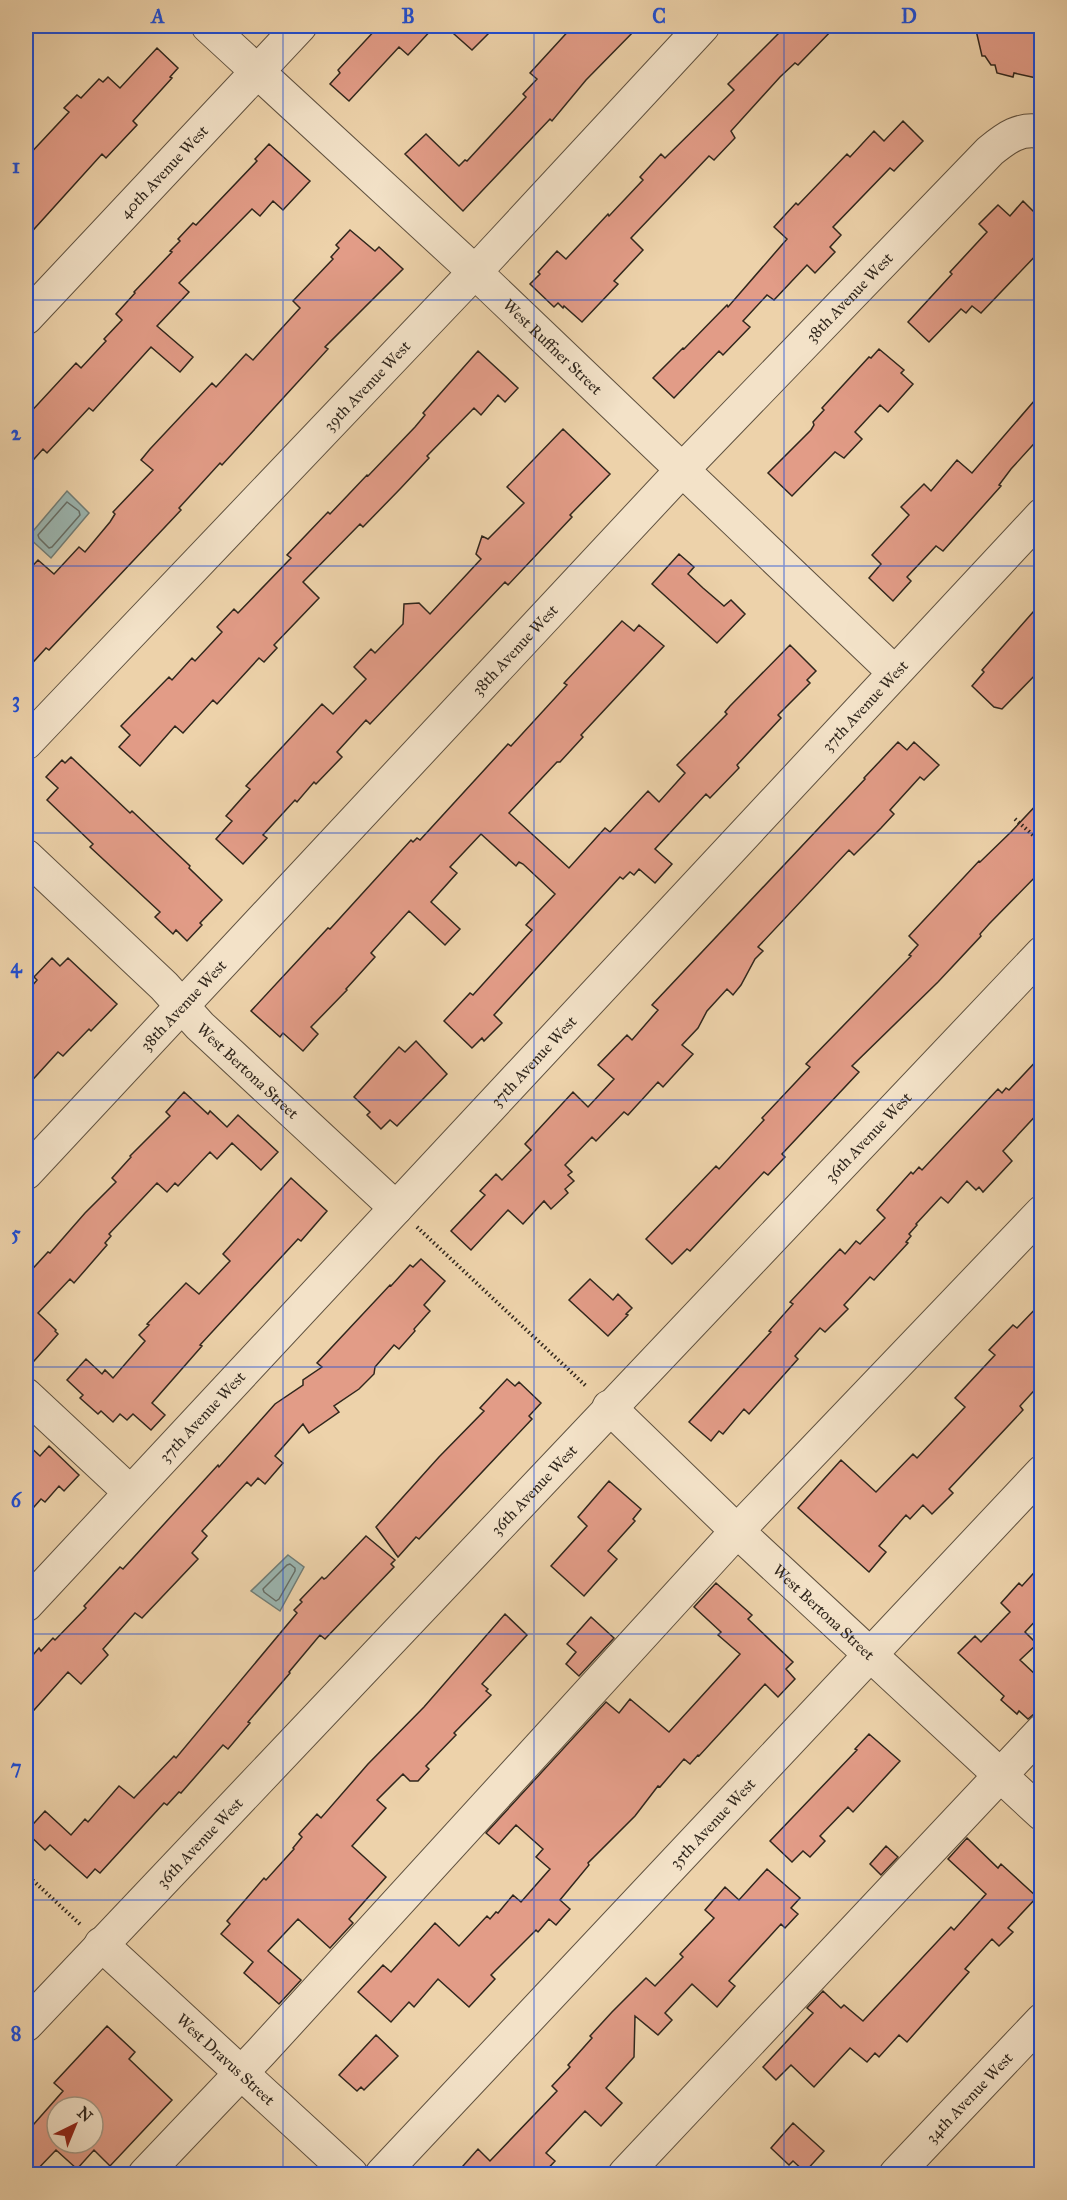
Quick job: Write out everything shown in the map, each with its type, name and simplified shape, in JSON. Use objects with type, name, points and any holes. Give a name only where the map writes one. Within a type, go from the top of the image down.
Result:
[{"type":"street","name":"West Ruffner Street","points":[[208,26],[475,272],[894,672]]},
{"type":"street","name":"40th Avenue West","points":[[26,318],[300,26]]},
{"type":"street","name":"39th Avenue West","points":[[26,743],[475,272],[703,26]]},
{"type":"street","name":"38th Avenue West","points":[[26,1173],[682,470],[990,151],[1026,133]]},
{"type":"street","name":"37th Avenue West","points":[[26,1605],[130,1492],[404,1216],[894,672],[1041,515]]},
{"type":"street","name":"West Bertona Street","points":[[26,856],[164,986],[200,1026],[404,1216]]},
{"type":"street","name":"36th Avenue West","points":[[26,2025],[93,1936],[598,1397],[1041,953]]},
{"type":"street","points":[[145,2175],[737,1531],[1041,1212]]},
{"type":"street","points":[[26,1395],[130,1492]]},
{"type":"street","name":"West Bertona Street","points":[[598,1397],[737,1531],[1041,1814]]},
{"type":"street","name":"35th Avenue West","points":[[382,2175],[1041,1472]]},
{"type":"street","points":[[626,2175],[1041,1731]]},
{"type":"street","name":"West Dravus Street","points":[[93,1936],[351,2175]]},
{"type":"street","name":"34th Avenue West","points":[[897,2175],[1041,2020]]},
{"type":"path","points":[[1015,819],[1041,843]]},
{"type":"path","points":[[404,1216],[598,1397]]},
{"type":"path","points":[[26,1874],[93,1936]]},
{"type":"water","points":[[67,491],[89,513],[51,558],[28,537]]},
{"type":"water","points":[[288,1555],[304,1567],[280,1611],[251,1591]]},
{"type":"building","points":[[376,26],[435,26],[408,55],[399,47],[349,101],[330,84],[340,73],[338,70],[378,27]]},
{"type":"building","points":[[445,26],[496,26],[472,50]]},
{"type":"building","points":[[573,26],[639,26],[586,80],[552,121],[550,119],[463,211],[405,154],[426,134],[459,166],[465,160],[467,161],[526,97],[523,94],[537,79],[530,73]]},
{"type":"building","points":[[786,26],[836,26],[798,65],[795,63],[780,77],[731,131],[735,138],[714,160],[709,156],[631,238],[643,250],[614,281],[618,284],[582,322],[564,306],[563,308],[558,303],[554,307],[530,284],[540,274],[538,272],[557,251],[566,259],[643,180],[640,177],[661,154],[665,158],[734,90],[728,84]]},
{"type":"building","points":[[975,26],[998,26],[1002,33],[1024,26],[1041,26],[1041,79],[1014,73],[1013,77],[997,73],[995,65],[991,65],[985,56],[982,56]]},
{"type":"building","points":[[157,48],[178,68],[170,77],[172,78],[133,121],[137,125],[106,158],[102,154],[26,238],[26,158],[69,112],[64,108],[77,95],[81,98],[99,79],[103,82],[108,77],[120,88]]},
{"type":"building","points":[[903,121],[923,141],[894,171],[890,168],[833,227],[841,235],[830,247],[835,252],[815,273],[807,265],[774,300],[767,295],[743,321],[750,327],[723,355],[719,351],[674,398],[653,378],[727,305],[728,307],[787,239],[774,227],[847,154],[850,157],[874,131],[884,141]]},
{"type":"building","points":[[269,144],[310,181],[283,210],[273,201],[260,216],[252,209],[179,283],[189,292],[157,326],[193,357],[180,372],[151,347],[93,411],[89,408],[47,453],[43,449],[26,468],[26,417],[76,363],[81,368],[106,341],[104,339],[122,320],[116,314],[134,292],[172,252],[170,251],[180,241],[178,239],[193,223],[196,225],[257,161],[255,159]]},
{"type":"building","points":[[1023,201],[1041,219],[1041,250],[981,313],[972,306],[966,313],[961,309],[929,342],[908,322],[987,232],[979,224],[998,205],[1010,216]]},
{"type":"building","points":[[350,230],[375,251],[379,247],[403,269],[325,347],[328,349],[222,465],[220,463],[179,508],[181,510],[49,650],[46,648],[26,670],[26,573],[38,560],[54,574],[79,547],[85,552],[110,522],[115,514],[113,512],[153,470],[141,460],[150,449],[212,383],[216,387],[246,354],[253,360],[300,308],[293,301],[333,259],[331,257],[339,248],[336,245]]},
{"type":"building","points":[[879,349],[904,370],[901,373],[913,384],[888,412],[880,405],[855,432],[862,439],[844,458],[835,452],[792,496],[768,473],[811,430],[813,422],[824,410],[822,408]]},
{"type":"building","points":[[478,351],[518,388],[505,402],[498,395],[481,415],[474,408],[363,527],[360,524],[303,582],[319,598],[274,645],[277,648],[264,662],[259,658],[217,704],[213,700],[183,733],[175,726],[140,766],[119,747],[130,735],[121,726],[169,677],[172,680],[192,658],[195,661],[222,632],[217,627],[234,609],[238,613],[291,558],[287,555],[415,427],[425,415],[423,413]]},
{"type":"building","points":[[1041,393],[1041,436],[1011,469],[999,485],[1001,486],[943,551],[936,546],[907,577],[911,581],[893,601],[869,578],[881,564],[872,555],[909,515],[901,507],[924,484],[931,491],[957,460],[972,473]]},
{"type":"building","points":[[563,429],[610,474],[508,585],[505,582],[370,724],[366,720],[337,752],[342,757],[316,784],[314,782],[297,802],[295,800],[263,835],[267,838],[243,864],[216,839],[232,821],[226,816],[250,789],[246,786],[322,704],[333,714],[366,679],[354,667],[371,649],[375,653],[403,624],[404,604],[419,603],[430,614],[481,559],[476,554],[482,536],[488,539],[524,503],[507,487]]},
{"type":"building","points":[[679,554],[694,567],[688,574],[703,588],[724,606],[731,600],[745,614],[717,643],[652,584]]},
{"type":"building","points":[[1041,603],[1041,669],[1002,709],[994,707],[972,686],[984,672],[982,670]]},
{"type":"building","points":[[622,621],[634,631],[639,625],[664,646],[581,735],[583,737],[560,762],[557,762],[509,813],[569,868],[605,828],[610,832],[648,791],[659,802],[685,773],[677,765],[727,714],[725,712],[730,706],[790,645],[816,671],[807,680],[810,683],[778,715],[781,718],[737,765],[739,768],[710,798],[706,794],[655,849],[672,864],[655,883],[639,869],[634,875],[630,872],[623,879],[620,877],[494,1015],[502,1023],[484,1041],[482,1038],[472,1048],[444,1021],[470,993],[473,995],[532,930],[526,925],[555,894],[523,864],[519,862],[516,866],[481,834],[450,867],[457,873],[431,902],[460,929],[445,945],[409,911],[371,953],[375,957],[311,1027],[318,1034],[303,1051],[283,1033],[280,1037],[251,1011],[411,840],[413,842],[417,838],[420,840],[508,744],[511,746],[567,685],[564,683]]},
{"type":"building","points":[[898,742],[907,750],[914,742],[939,765],[924,780],[920,777],[890,810],[894,814],[881,828],[854,855],[849,850],[758,947],[763,951],[755,959],[741,985],[733,995],[727,989],[707,1011],[698,1028],[682,1045],[693,1054],[663,1087],[658,1082],[628,1115],[624,1112],[596,1141],[592,1137],[565,1165],[572,1172],[568,1175],[574,1181],[565,1189],[568,1193],[551,1209],[544,1201],[523,1224],[508,1210],[471,1250],[451,1231],[485,1195],[480,1191],[496,1174],[502,1180],[531,1150],[525,1144],[573,1092],[588,1107],[614,1079],[598,1065],[627,1035],[632,1040],[658,1010],[652,1005]]},
{"type":"building","points":[[71,757],[130,813],[132,811],[222,900],[187,941],[176,930],[173,934],[155,917],[160,912],[90,847],[93,844],[47,800],[58,788],[46,777],[62,760],[65,763]]},
{"type":"building","points":[[1041,800],[1041,871],[989,924],[980,934],[981,936],[938,982],[852,1066],[859,1072],[782,1154],[785,1157],[768,1175],[764,1172],[690,1251],[687,1249],[672,1264],[646,1239],[716,1166],[719,1169],[764,1120],[762,1118],[810,1067],[806,1064],[911,956],[909,955],[918,945],[909,936],[979,861]]},
{"type":"building","points":[[52,958],[60,966],[68,958],[117,1004],[63,1056],[58,1052],[26,1087],[26,993],[37,980],[34,977]]},
{"type":"building","points":[[416,1041],[447,1074],[397,1126],[390,1120],[381,1129],[367,1115],[370,1112],[354,1097],[399,1047],[405,1052]]},
{"type":"building","points":[[1041,1056],[1041,1110],[1003,1151],[1012,1161],[983,1192],[979,1187],[976,1190],[967,1181],[948,1203],[941,1197],[916,1224],[909,1234],[911,1236],[906,1242],[908,1243],[874,1280],[870,1277],[844,1305],[848,1309],[825,1332],[820,1328],[795,1356],[798,1359],[749,1414],[744,1409],[723,1434],[719,1431],[711,1441],[689,1422],[771,1332],[769,1331],[793,1304],[790,1302],[840,1249],[845,1254],[856,1241],[860,1244],[885,1218],[877,1210],[911,1172],[913,1174],[919,1167],[922,1170],[998,1089],[1002,1093],[1006,1088],[1009,1090]]},
{"type":"building","points":[[184,1092],[208,1114],[210,1111],[227,1127],[238,1115],[278,1152],[261,1170],[232,1143],[217,1159],[210,1152],[178,1186],[175,1183],[167,1192],[157,1183],[109,1234],[111,1236],[105,1243],[107,1245],[74,1283],[70,1279],[38,1313],[58,1334],[26,1370],[26,1276],[116,1182],[112,1178],[130,1156],[170,1116],[166,1112]]},
{"type":"building","points":[[291,1178],[327,1211],[200,1345],[202,1346],[152,1403],[165,1415],[151,1430],[133,1414],[127,1420],[120,1414],[113,1422],[101,1411],[98,1414],[80,1398],[83,1395],[67,1380],[86,1359],[102,1374],[105,1370],[113,1378],[145,1341],[139,1335],[149,1325],[147,1324],[186,1283],[199,1294],[230,1261],[223,1254]]},
{"type":"building","points":[[421,1259],[445,1281],[424,1305],[430,1311],[414,1329],[415,1331],[399,1349],[394,1345],[375,1367],[374,1374],[359,1389],[334,1406],[339,1412],[309,1433],[303,1424],[275,1456],[283,1463],[265,1484],[258,1478],[251,1486],[247,1482],[202,1531],[207,1536],[192,1553],[198,1559],[142,1618],[135,1613],[103,1649],[108,1655],[81,1684],[68,1672],[26,1719],[26,1663],[39,1648],[41,1651],[53,1638],[55,1640],[86,1608],[84,1606],[120,1567],[123,1569],[275,1404],[303,1385],[303,1380],[322,1367],[317,1363],[410,1265],[413,1267]]},
{"type":"building","points":[[590,1279],[613,1300],[618,1294],[632,1308],[608,1336],[569,1300]]},
{"type":"building","points":[[1041,1303],[1041,1383],[1020,1406],[1023,1410],[949,1489],[953,1493],[932,1514],[923,1505],[910,1519],[906,1515],[879,1546],[886,1552],[869,1572],[798,1508],[841,1460],[876,1492],[913,1454],[917,1458],[965,1407],[955,1398],[995,1355],[989,1350],[1013,1325],[1017,1328]]},
{"type":"building","points":[[507,1379],[515,1386],[519,1382],[541,1403],[529,1416],[532,1419],[419,1539],[416,1537],[398,1557],[376,1527],[484,1411],[480,1408]]},
{"type":"building","points":[[26,1443],[40,1456],[49,1446],[79,1475],[64,1491],[59,1486],[45,1502],[41,1499],[26,1516]]},
{"type":"building","points":[[609,1481],[641,1509],[633,1519],[635,1521],[608,1551],[617,1559],[584,1596],[551,1566],[587,1526],[578,1517]]},
{"type":"building","points":[[366,1536],[395,1560],[391,1564],[394,1567],[325,1639],[320,1635],[228,1749],[223,1745],[181,1793],[179,1792],[167,1805],[164,1803],[100,1873],[95,1869],[87,1878],[50,1845],[45,1850],[26,1832],[45,1811],[71,1835],[85,1819],[88,1822],[119,1786],[134,1798],[174,1756],[176,1758],[297,1613],[294,1610],[302,1602],[300,1600],[322,1577],[326,1578]]},
{"type":"building","points":[[1041,1565],[1041,1615],[1025,1632],[1037,1644],[1020,1660],[1038,1677],[1034,1681],[1041,1688],[1041,1708],[1028,1719],[1019,1711],[1017,1714],[1001,1700],[1004,1696],[958,1653],[975,1636],[981,1642],[1010,1612],[1001,1603],[1019,1583],[1022,1586]]},
{"type":"building","points":[[716,1583],[752,1615],[748,1619],[793,1662],[786,1669],[795,1679],[778,1697],[765,1684],[699,1756],[690,1764],[684,1759],[660,1787],[658,1786],[635,1816],[588,1863],[589,1865],[560,1900],[570,1909],[556,1925],[549,1919],[538,1932],[536,1930],[491,1975],[495,1979],[469,2007],[438,1979],[414,2007],[409,2002],[391,2022],[358,1992],[383,1965],[391,1972],[435,1923],[459,1946],[487,1916],[490,1919],[496,1912],[498,1913],[513,1895],[521,1902],[550,1869],[536,1857],[543,1849],[516,1825],[499,1844],[486,1833],[606,1702],[619,1713],[630,1699],[669,1732],[740,1654],[718,1635],[721,1632],[694,1607]]},
{"type":"building","points":[[505,1614],[527,1635],[482,1684],[491,1695],[454,1733],[456,1735],[426,1766],[429,1769],[418,1781],[410,1781],[403,1774],[377,1800],[386,1808],[352,1846],[386,1877],[349,1919],[353,1923],[330,1948],[298,1919],[268,1951],[301,1980],[279,2004],[244,1973],[253,1962],[221,1934],[230,1924],[227,1921],[264,1878],[266,1880],[294,1849],[302,1837],[299,1834],[317,1814],[321,1818],[368,1764],[424,1707]]},
{"type":"building","points":[[591,1617],[614,1638],[579,1676],[566,1664],[576,1652],[567,1644]]},
{"type":"building","points":[[869,1734],[900,1761],[853,1812],[848,1807],[820,1836],[825,1841],[810,1857],[803,1851],[792,1862],[770,1841],[857,1750],[855,1749]]},
{"type":"building","points":[[967,1838],[998,1868],[1001,1864],[1037,1897],[1008,1928],[1013,1932],[999,1946],[992,1939],[965,1969],[969,1972],[907,2042],[899,2035],[879,2057],[875,2053],[867,2062],[850,2048],[814,2087],[791,2065],[776,2080],[763,2067],[813,2013],[807,2008],[823,1991],[841,2008],[844,2005],[863,2021],[951,1927],[954,1930],[986,1894],[948,1859]]},
{"type":"building","points":[[886,1846],[898,1857],[881,1875],[870,1864]]},
{"type":"building","points":[[767,1869],[800,1898],[791,1908],[798,1914],[785,1928],[781,1924],[729,1981],[735,1986],[717,2007],[692,1984],[665,2013],[672,2020],[658,2035],[635,2016],[634,2057],[606,2088],[622,2103],[601,2126],[585,2111],[546,2153],[555,2161],[542,2175],[455,2175],[478,2149],[490,2161],[557,2091],[552,2086],[570,2067],[568,2065],[592,2038],[590,2036],[612,2012],[646,1978],[655,1986],[683,1957],[680,1954],[714,1918],[705,1910],[725,1887],[739,1900]]},
{"type":"building","points":[[107,2026],[135,2052],[129,2059],[172,2100],[110,2166],[99,2155],[105,2155],[105,2095],[59,2095],[63,2091],[54,2083]]},
{"type":"building","points":[[376,2035],[398,2056],[364,2090],[361,2087],[357,2091],[339,2075]]},
{"type":"building","points":[[45,2111],[45,2155],[51,2155],[32,2175],[26,2175],[26,2133]]},
{"type":"building","points":[[793,2123],[824,2151],[805,2172],[793,2161],[789,2165],[771,2148]]},
{"type":"building","points":[[62,2155],[90,2155],[77,2169]]}]
